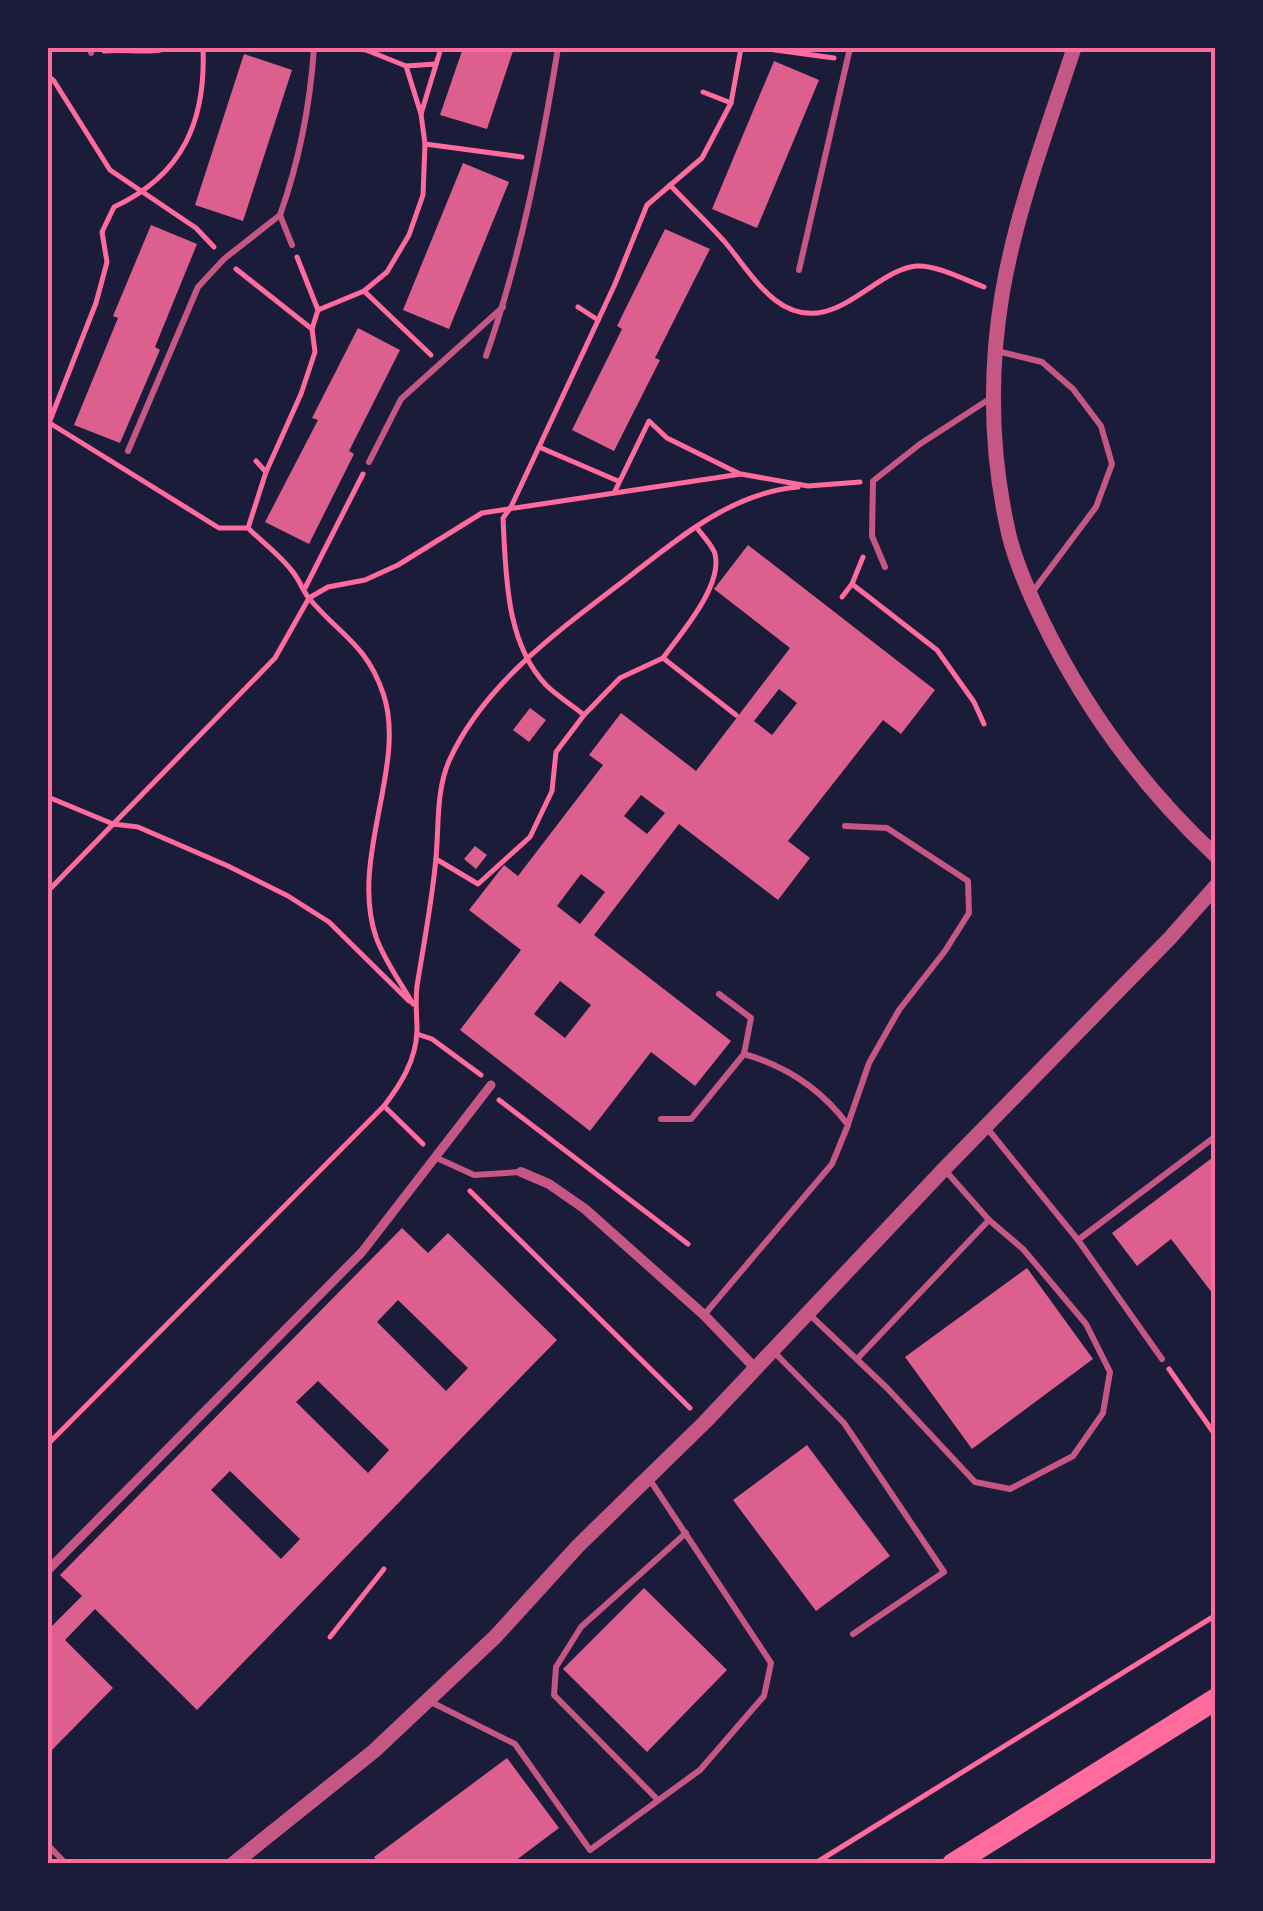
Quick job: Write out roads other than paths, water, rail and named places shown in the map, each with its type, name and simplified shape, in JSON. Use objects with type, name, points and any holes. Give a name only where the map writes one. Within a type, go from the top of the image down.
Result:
[{"type":"highway","points":[[953,1864],[1216,1699]]},
{"type":"street","points":[[1074,48],[1018,226],[1002,293],[992,398],[1009,536],[1030,595],[1064,666],[1101,726],[1180,822],[1216,856]]},
{"type":"street","points":[[233,1864],[374,1751],[495,1637],[578,1546],[756,1369],[1216,886]]},
{"type":"street","points":[[48,1570],[362,1252],[491,1085]]},
{"type":"street","points":[[521,1172],[549,1184],[585,1208],[704,1315],[756,1369]]},
{"type":"lane","points":[[128,451],[198,286],[280,215],[297,168],[310,110],[314,48]]},
{"type":"lane","points":[[486,356],[504,306],[540,159],[558,48]]},
{"type":"lane","points":[[798,270],[850,48]]},
{"type":"lane","points":[[280,215],[292,244]]},
{"type":"lane","points":[[369,462],[402,399],[504,306]]},
{"type":"lane","points":[[996,350],[1042,362],[1072,389],[1101,426],[1112,464],[1096,507],[1030,595]]},
{"type":"lane","points":[[885,568],[872,536],[873,481],[920,444],[992,398]]},
{"type":"lane","points":[[704,1315],[832,1164],[868,1063],[899,1010],[946,951],[969,913],[968,881],[887,828],[844,826]]},
{"type":"lane","points":[[661,1119],[690,1119],[744,1054],[751,1018],[719,994]]},
{"type":"lane","points":[[744,1054],[774,1063],[831,1102],[848,1125]]},
{"type":"lane","points":[[986,1127],[1078,1240],[1162,1359]]},
{"type":"lane","points":[[1078,1240],[1216,1136]]},
{"type":"lane","points":[[437,1158],[474,1174],[521,1172]]},
{"type":"lane","points":[[808,1313],[975,1482],[1010,1489],[1073,1456],[1103,1413],[1110,1372],[1086,1324],[1023,1249],[989,1220],[944,1169]]},
{"type":"lane","points":[[856,1359],[989,1220]]},
{"type":"lane","points":[[773,1351],[844,1423],[944,1572],[853,1634]]},
{"type":"lane","points":[[428,1700],[515,1744],[590,1850],[700,1770],[764,1696],[770,1663],[648,1477]]},
{"type":"lane","points":[[659,1800],[554,1695],[556,1667],[581,1627],[686,1534]]},
{"type":"lane","points":[[48,1846],[66,1864]]}]
